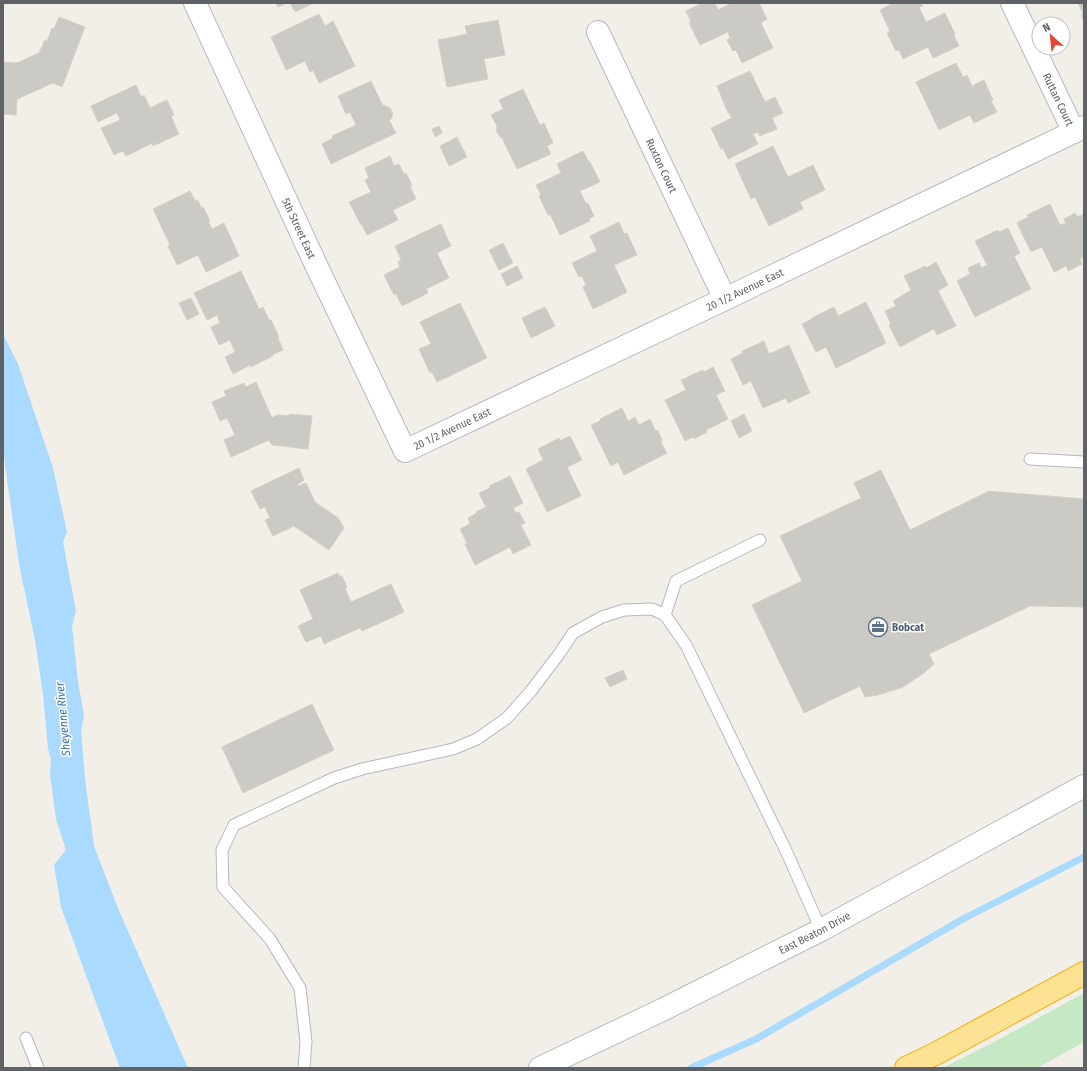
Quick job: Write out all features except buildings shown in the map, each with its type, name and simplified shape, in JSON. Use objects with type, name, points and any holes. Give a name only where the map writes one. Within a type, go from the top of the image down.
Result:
[{"type":"highway","points":[[906,1068],[1084,973]]},
{"type":"street","name":"5th Street East","points":[[195,3],[314,260],[405,451]]},
{"type":"street","name":"Ruttan Court","points":[[1012,3],[1079,129]]},
{"type":"street","name":"Ruxton Court","points":[[598,32],[725,299]]},
{"type":"street","name":"20 1/2 Avenue East","points":[[405,451],[1079,129]]},
{"type":"street","name":"East Beaton Drive","points":[[540,1068],[662,1010],[821,930],[1084,786]]},
{"type":"lane","points":[[1030,459],[1084,462]]},
{"type":"lane","points":[[665,615],[676,581],[760,540]]},
{"type":"lane","points":[[304,1068],[306,1042],[300,988],[270,940],[222,887],[222,850],[234,825],[334,778],[369,767],[453,749],[477,739],[507,718],[559,654],[573,633],[602,617],[624,610],[652,609],[665,615],[686,645],[788,855],[821,930]]},
{"type":"lane","points":[[26,1038],[38,1068]]},
{"type":"green space","points":[[1084,993],[1084,1042],[1037,1068],[943,1068],[998,1040]]},
{"type":"water","name":"Sheyenne River","points":[[3,334],[18,364],[53,468],[67,532],[63,542],[76,611],[72,626],[78,682],[84,715],[81,731],[85,779],[94,846],[117,906],[188,1068],[120,1068],[61,907],[54,865],[66,850],[56,819],[50,774],[51,760],[48,749],[43,694],[35,640],[19,564],[5,465],[3,445]]},
{"type":"waterway","points":[[691,1068],[756,1039],[963,919],[1084,857]]},
{"type":"place","name":"Bobcat","points":[[878,627]]}]
